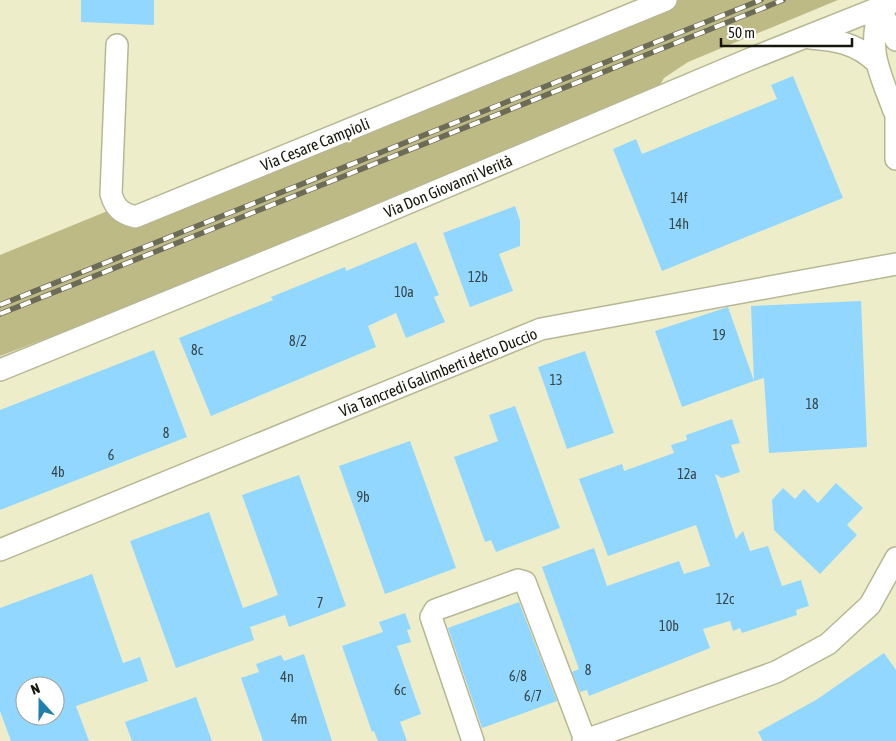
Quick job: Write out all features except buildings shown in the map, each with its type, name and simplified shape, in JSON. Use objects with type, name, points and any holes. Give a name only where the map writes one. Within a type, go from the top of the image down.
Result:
[{"type":"street","name":"Via Cesare Campioli","points":[[117,45],[111,194],[114,205],[123,213],[135,217],[666,0]]},
{"type":"street","name":"Via Don Giovanni Verità","points":[[0,370],[353,226],[750,59],[807,38],[888,4]]},
{"type":"street","points":[[888,4],[896,40]]},
{"type":"street","points":[[888,4],[872,39],[875,61],[895,107],[896,159]]},
{"type":"street","points":[[807,38],[841,41],[862,50],[875,61]]},
{"type":"street","name":"Via Tancredi Galimberti detto Duccio","points":[[0,550],[542,329],[896,264]]},
{"type":"street","points":[[473,741],[431,617],[435,610],[518,580],[526,582],[584,741],[776,672],[828,644],[870,605],[896,558]]},
{"type":"shaded area","points":[[676,0],[838,0],[688,62],[664,78],[658,88],[189,284],[0,356],[0,255],[110,210],[119,217]]},
{"type":"railway","points":[[0,305],[761,0]]},
{"type":"railway","points":[[0,314],[783,0]]}]
